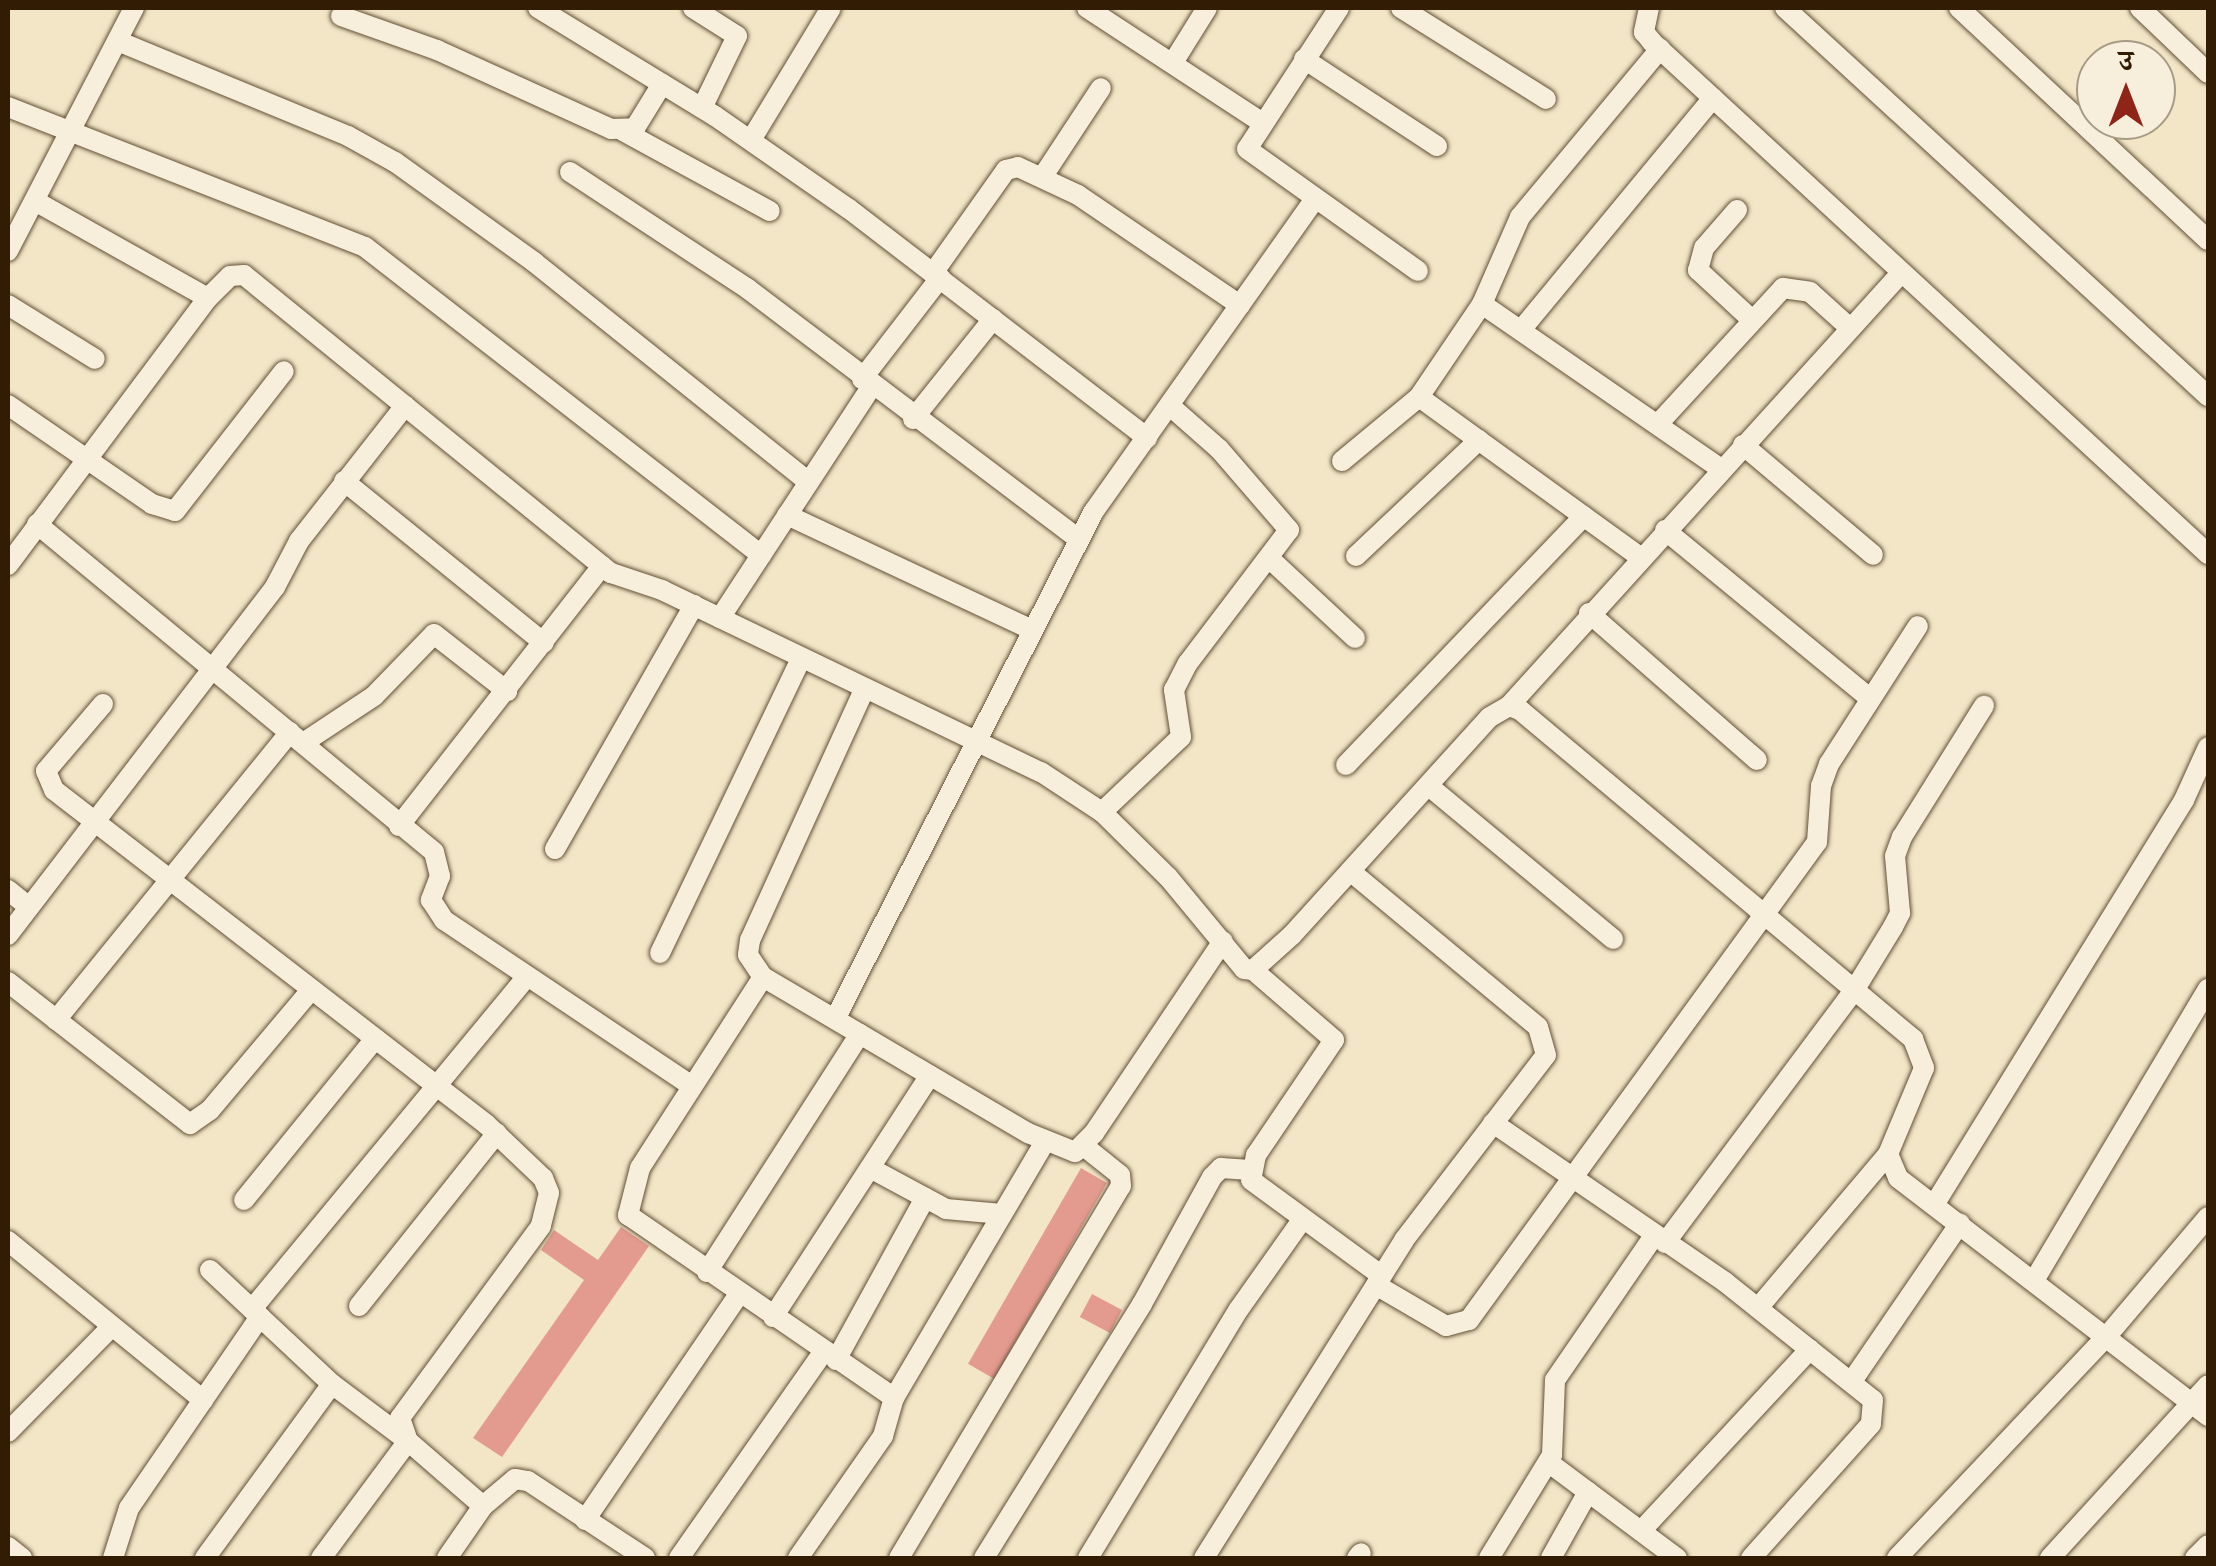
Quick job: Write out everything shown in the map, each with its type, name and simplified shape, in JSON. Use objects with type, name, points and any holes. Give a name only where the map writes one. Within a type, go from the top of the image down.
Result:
[{"type":"street","points":[[11,238],[36,201],[134,8]]},
{"type":"street","points":[[538,8],[751,140],[937,276],[1147,438]]},
{"type":"street","points":[[693,8],[730,29],[738,42],[702,108]]},
{"type":"street","points":[[751,140],[830,8]]},
{"type":"street","points":[[1174,61],[1207,8]]},
{"type":"street","points":[[1339,8],[1260,122],[1247,149],[1254,158],[1418,271]]},
{"type":"street","points":[[1402,8],[1546,99]]},
{"type":"street","points":[[1650,8],[1644,32],[1660,49],[2208,554]]},
{"type":"street","points":[[1784,8],[2208,396]]},
{"type":"street","points":[[1959,8],[2208,240]]},
{"type":"street","points":[[2142,8],[2208,73]]},
{"type":"street","points":[[1099,11],[1260,122]]},
{"type":"street","points":[[341,16],[437,50],[579,119],[623,131],[770,212]]},
{"type":"street","points":[[120,42],[348,136],[395,162],[534,262],[809,482]]},
{"type":"street","points":[[1342,462],[1419,397],[1482,304],[1520,218],[1660,49]]},
{"type":"street","points":[[1304,59],[1437,146]]},
{"type":"street","points":[[623,131],[636,128],[662,84]]},
{"type":"street","points":[[1043,176],[1101,88]]},
{"type":"street","points":[[1521,330],[1713,98]]},
{"type":"street","points":[[8,107],[365,247],[761,556]]},
{"type":"street","points":[[720,618],[809,482],[866,383],[1006,170],[1043,176],[1240,305]]},
{"type":"street","points":[[570,172],[748,289],[913,419],[1078,539]]},
{"type":"street","points":[[835,1019],[1078,539],[1314,200]]},
{"type":"street","points":[[36,201],[208,298]]},
{"type":"street","points":[[1737,210],[1704,248],[1698,270],[1751,319]]},
{"type":"street","points":[[1252,970],[1430,787],[1490,717],[1509,706],[1589,613],[1902,272]]},
{"type":"street","points":[[8,565],[85,457],[208,298],[230,276],[244,274],[602,566],[720,618],[800,661],[1041,772],[1102,812],[1252,970],[1334,1040],[1250,1170]]},
{"type":"street","points":[[1658,424],[1770,296],[1798,286],[1850,328]]},
{"type":"street","points":[[1482,304],[1721,468]]},
{"type":"street","points":[[8,305],[96,359]]},
{"type":"street","points":[[913,419],[994,319]]},
{"type":"street","points":[[8,405],[164,512],[175,511],[284,370]]},
{"type":"street","points":[[1419,397],[1640,557]]},
{"type":"street","points":[[8,934],[276,587],[299,541],[405,406]]},
{"type":"street","points":[[1102,812],[1181,737],[1174,690],[1188,662],[1286,540],[1286,521],[1170,406]]},
{"type":"street","points":[[1356,556],[1479,440]]},
{"type":"street","points":[[1743,445],[1873,555]]},
{"type":"street","points":[[344,481],[544,643]]},
{"type":"street","points":[[787,515],[1030,629]]},
{"type":"street","points":[[1346,765],[1584,516]]},
{"type":"street","points":[[37,524],[440,863],[433,910],[526,978],[692,1086]]},
{"type":"street","points":[[1665,530],[1868,697]]},
{"type":"street","points":[[1270,560],[1355,638]]},
{"type":"street","points":[[399,826],[602,566]]},
{"type":"street","points":[[555,850],[694,606]]},
{"type":"street","points":[[1589,613],[1757,760]]},
{"type":"street","points":[[1250,1170],[1260,1190],[1428,1318],[1458,1327],[1573,1182],[1818,842],[1821,786],[1868,697],[1918,626]]},
{"type":"street","points":[[56,1020],[296,738],[374,696],[434,634],[507,691]]},
{"type":"street","points":[[660,953],[800,661]]},
{"type":"street","points":[[864,690],[750,940],[748,955],[763,977],[1045,1142],[1075,1152],[1085,1147],[1223,941]]},
{"type":"street","points":[[102,704],[46,771],[54,790],[498,1134],[542,1178],[548,1210],[406,1402],[400,1418],[408,1441]]},
{"type":"street","points":[[1509,706],[1855,989],[1924,1054],[1915,1097],[1888,1154],[1758,1308]]},
{"type":"street","points":[[1489,1558],[1548,1462],[1555,1380],[1855,989],[1900,912],[1894,869],[1902,837],[1984,706]]},
{"type":"street","points":[[1934,1205],[2184,800],[2208,747]]},
{"type":"street","points":[[1430,787],[1613,940]]},
{"type":"street","points":[[1204,1558],[1379,1280],[1492,1123],[1536,1072],[1547,1041],[1522,1012],[1350,871]]},
{"type":"street","points":[[8,890],[28,906]]},
{"type":"street","points":[[763,977],[692,1086],[626,1200],[628,1215],[894,1398]]},
{"type":"street","points":[[113,1558],[130,1508],[256,1313],[526,978]]},
{"type":"street","points":[[8,982],[190,1124],[210,1110],[311,990]]},
{"type":"street","points":[[2035,1279],[2208,989]]},
{"type":"street","points":[[707,1272],[860,1034]]},
{"type":"street","points":[[244,1200],[375,1040]]},
{"type":"street","points":[[773,1317],[930,1075]]},
{"type":"street","points":[[1492,1123],[1758,1308],[1873,1400],[1871,1424],[1751,1558]]},
{"type":"street","points":[[359,1306],[498,1134]]},
{"type":"street","points":[[798,1558],[884,1436],[894,1398],[1045,1142]]},
{"type":"street","points":[[900,1558],[1121,1186],[1120,1175],[1085,1147]]},
{"type":"street","points":[[1888,1154],[1898,1178],[2035,1279],[2208,1416]]},
{"type":"street","points":[[870,1168],[966,1214],[1002,1214]]},
{"type":"street","points":[[990,1556],[1142,1304],[1212,1177],[1221,1168],[1250,1170]]},
{"type":"street","points":[[679,1558],[830,1356],[926,1198]]},
{"type":"street","points":[[1897,1558],[2107,1336],[2208,1217]]},
{"type":"street","points":[[1088,1558],[1239,1309],[1302,1220]]},
{"type":"street","points":[[1852,1381],[1960,1223]]},
{"type":"street","points":[[8,1241],[203,1400]]},
{"type":"street","points":[[210,1270],[332,1384],[408,1441],[483,1506]]},
{"type":"street","points":[[584,1520],[738,1294]]},
{"type":"street","points":[[8,1432],[112,1326]]},
{"type":"street","points":[[1641,1532],[1810,1349]]},
{"type":"street","points":[[205,1558],[332,1384]]},
{"type":"street","points":[[2050,1558],[2208,1385]]},
{"type":"street","points":[[321,1558],[408,1441]]},
{"type":"street","points":[[1548,1462],[1677,1558]]},
{"type":"street","points":[[447,1558],[502,1486],[528,1481],[645,1558]]},
{"type":"street","points":[[1551,1558],[1588,1492]]},
{"type":"street","points":[[2195,1558],[2208,1545]]},
{"type":"street","points":[[8,1547],[22,1558]]},
{"type":"building","points":[[1081,1168],[1107,1183],[994,1379],[968,1364]]},
{"type":"building","points":[[621,1227],[649,1246],[502,1457],[473,1438],[584,1280],[541,1250],[554,1230],[598,1260]]},
{"type":"building","points":[[1092,1294],[1122,1310],[1110,1333],[1080,1317]]}]
